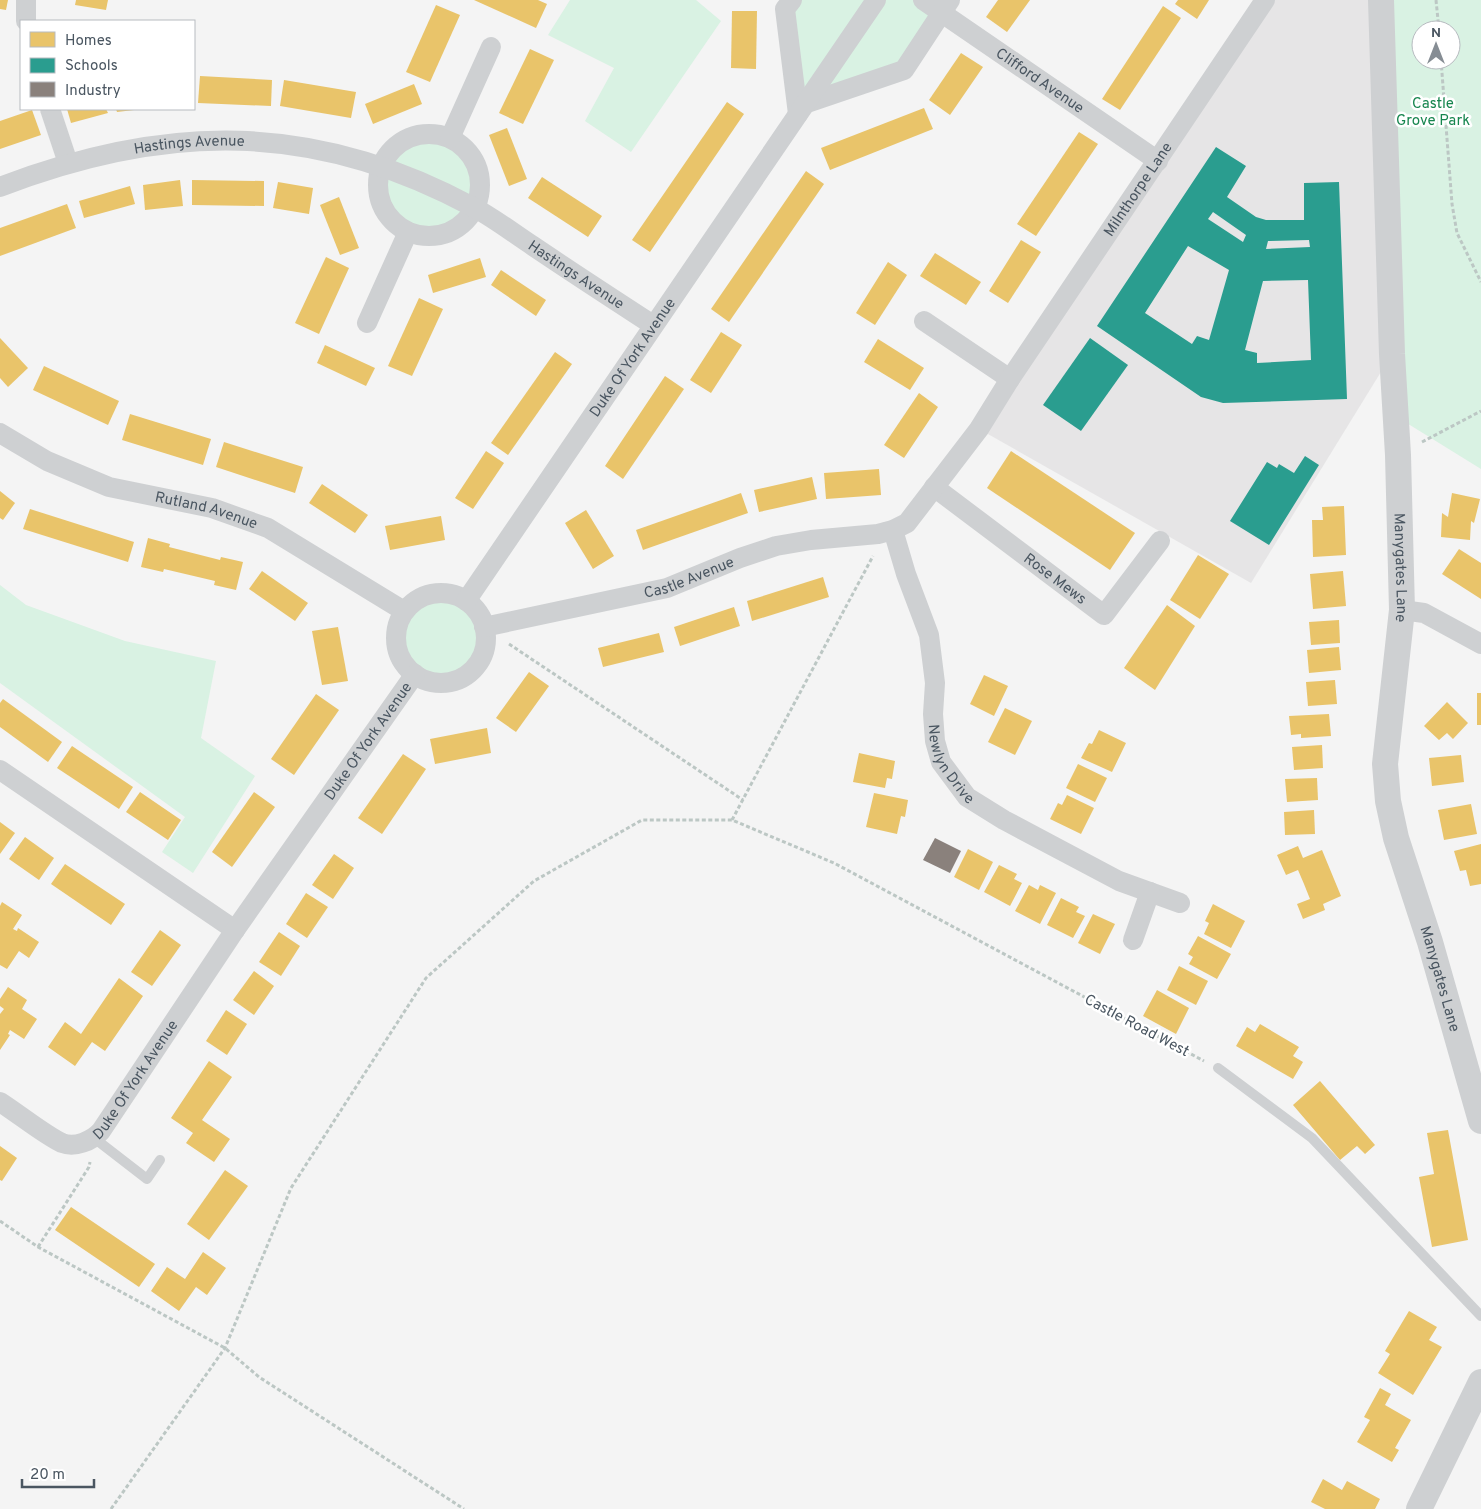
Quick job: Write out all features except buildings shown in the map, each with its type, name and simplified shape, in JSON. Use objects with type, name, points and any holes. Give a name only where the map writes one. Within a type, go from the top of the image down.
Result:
[{"type":"street","points":[[26,0],[26,20]]},
{"type":"street","points":[[792,0],[785,9],[801,109],[904,70],[946,6]]},
{"type":"street","name":"Duke Of York Avenue","points":[[466,601],[876,0]]},
{"type":"street","name":"Clifford Avenue","points":[[923,0],[946,6],[1158,161]]},
{"type":"street","name":"Milnthorpe Lane","points":[[893,530],[907,523],[979,429],[1010,378],[1265,0]]},
{"type":"street","name":"Manygates Lane","points":[[1381,0],[1402,610],[1385,764],[1388,801],[1396,838],[1430,942],[1481,1121]]},
{"type":"street","points":[[450,138],[490,47]]},
{"type":"street","points":[[50,110],[68,163]]},
{"type":"street","points":[[432,134],[450,138],[466,150],[477,167],[480,186],[474,208],[460,225],[444,234],[425,236],[408,232],[392,220],[381,205],[378,190],[381,166],[394,147],[411,137],[432,134]]},
{"type":"street","name":"Hastings Avenue","points":[[0,187],[68,163],[141,146],[193,141],[232,141],[295,145],[334,152],[381,166],[429,185],[474,208],[653,325]]},
{"type":"street","points":[[367,323],[408,232]]},
{"type":"street","points":[[924,321],[1010,378]]},
{"type":"street","name":"Rutland Avenue","points":[[0,433],[47,461],[109,487],[212,508],[268,528],[404,612]]},
{"type":"street","name":"Rose Mews","points":[[934,487],[1104,615],[1160,541]]},
{"type":"street","name":"Castle Avenue","points":[[484,628],[667,588],[740,558],[776,546],[811,540],[878,534],[893,530]]},
{"type":"street","name":"Newlyn Drive","points":[[893,530],[906,574],[929,636],[935,683],[934,741],[941,762],[967,797],[1004,820],[1119,881],[1180,903]]},
{"type":"street","points":[[404,612],[419,598],[435,594],[451,594],[466,601],[477,612],[484,628]]},
{"type":"street","points":[[1402,610],[1424,614],[1481,644]]},
{"type":"street","name":"Duke Of York Avenue","points":[[404,612],[397,629],[396,642],[399,654],[405,665],[415,674],[436,682],[454,681],[465,676],[472,669],[482,654],[485,637],[484,628]]},
{"type":"street","name":"Duke Of York Avenue","points":[[0,1102],[62,1143],[76,1144],[94,1138],[234,930],[415,674]]},
{"type":"street","points":[[0,770],[234,930]]},
{"type":"street","points":[[1133,940],[1150,892]]},
{"type":"street","points":[[1418,1509],[1481,1382]]},
{"type":"lane","points":[[1218,1068],[1312,1138],[1481,1316]]},
{"type":"lane","points":[[94,1138],[147,1179],[160,1160]]},
{"type":"path","points":[[1436,0],[1438,20]]},
{"type":"path","points":[[1442,70],[1456,233],[1481,282]]},
{"type":"path","points":[[1398,455],[1481,412]]},
{"type":"path","points":[[111,1509],[225,1348],[291,1188],[426,978],[534,881],[642,820],[732,820],[875,552],[893,530]]},
{"type":"path","points":[[484,628],[743,800]]},
{"type":"path","name":"Castle Road West","points":[[732,820],[834,863],[1218,1068]]},
{"type":"path","points":[[38,1247],[89,1167],[94,1138]]},
{"type":"path","points":[[0,1221],[38,1247],[225,1348],[259,1378],[464,1509]]},
{"type":"shaded area","points":[[1265,0],[1381,0],[1392,354],[1251,583],[979,429]]},
{"type":"green space","points":[[570,0],[696,0],[721,21],[631,152],[585,121],[614,68],[548,35]]},
{"type":"green space","points":[[792,0],[950,0],[904,70],[804,104]]},
{"type":"green space","name":"Castle Grove Park","points":[[1381,0],[1481,0],[1481,469],[1397,417]]},
{"type":"green space","points":[[429,134],[448,138],[465,149],[476,166],[480,185],[476,204],[465,221],[448,232],[429,236],[410,232],[393,221],[382,204],[378,185],[382,166],[393,149],[410,138]]},
{"type":"green space","points":[[0,585],[26,605],[125,641],[216,661],[201,738],[255,776],[193,873],[162,852],[185,817],[0,683]]},
{"type":"green space","points":[[432,594],[450,594],[466,601],[478,613],[485,629],[485,647],[478,663],[466,675],[450,682],[432,682],[416,675],[404,663],[397,647],[397,629],[404,613],[416,601]]}]
